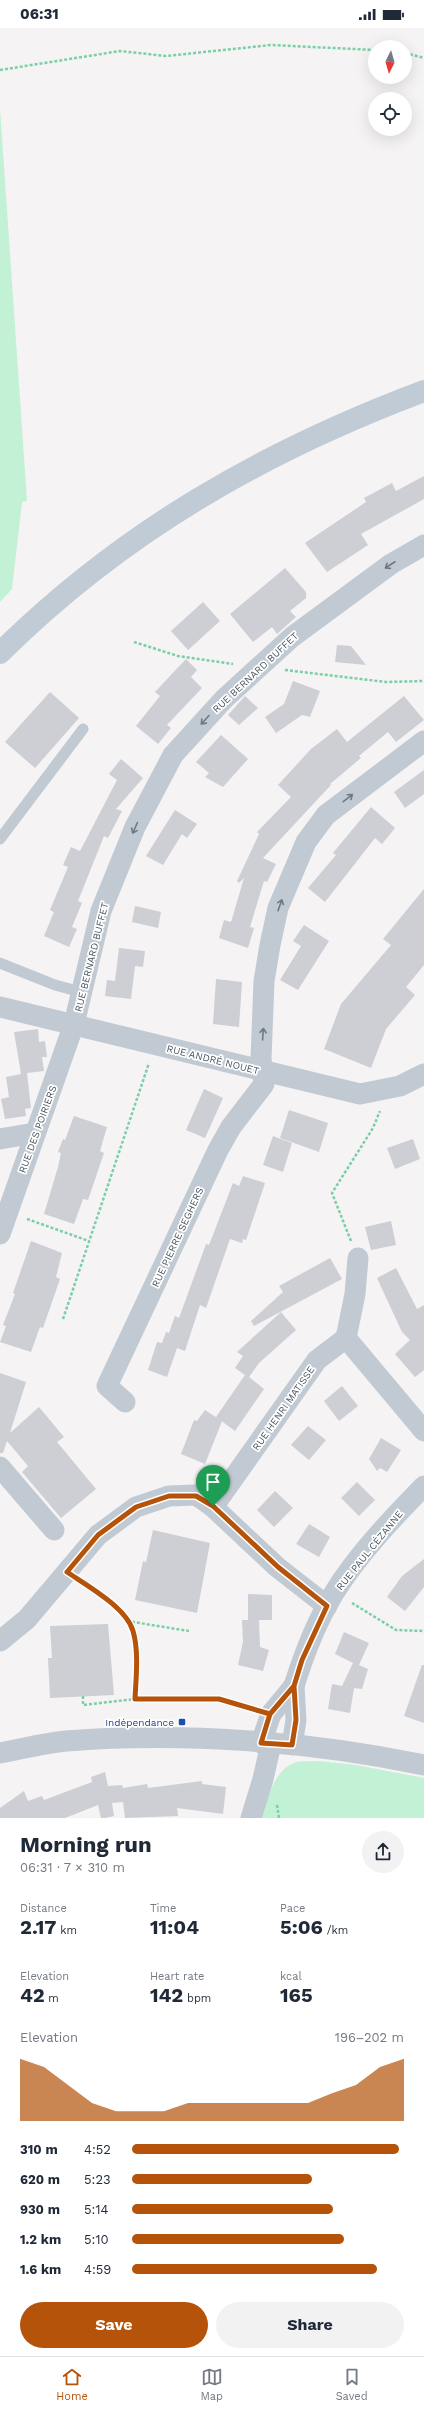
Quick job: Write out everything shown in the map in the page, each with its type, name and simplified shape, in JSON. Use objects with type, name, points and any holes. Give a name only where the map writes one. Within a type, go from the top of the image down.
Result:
[{"type":"main road","points":[[0,653],[27,626],[102,563],[198,499],[256,465],[305,440],[369,412],[424,391]]},
{"type":"street","name":"RUE BERNARD BUFFET","points":[[74,1024],[101,911],[135,827],[173,755],[224,699],[292,636],[391,564],[424,546]]},
{"type":"street","points":[[264,1072],[261,1059],[264,981],[270,945],[278,908],[306,842],[326,815],[424,741]]},
{"type":"street","name":"RUE ANDRÉ NOUET","points":[[0,1007],[360,1094],[400,1086],[424,1074]]},
{"type":"street","name":"RUE DES POIRIERS","points":[[0,1234],[74,1024]]},
{"type":"street","name":"RUE PIERRE SEGHERS","points":[[125,1402],[107,1386],[218,1150],[231,1127],[264,1084],[264,1072]]},
{"type":"street","points":[[0,1138],[35,1133]]},
{"type":"street","points":[[358,1258],[355,1294],[346,1338],[424,1431]]},
{"type":"street","name":"RUE HENRI MATISSE","points":[[213,1506],[317,1360],[346,1338]]},
{"type":"street","points":[[0,1468],[54,1530]]},
{"type":"street","name":"RUE PAUL CÉZANNE","points":[[294,1686],[302,1660],[331,1599],[388,1522],[424,1486]]},
{"type":"street","points":[[0,1641],[27,1619],[98,1535],[136,1507],[169,1496],[196,1496],[213,1506],[278,1567],[331,1599]]},
{"type":"street","points":[[251,1818],[263,1779],[270,1714],[294,1686]]},
{"type":"street","points":[[292,1745],[296,1720],[294,1686]]},
{"type":"street","points":[[0,1753],[64,1741],[153,1737],[292,1745],[382,1756],[424,1765]]},
{"type":"lane","points":[[0,839],[83,729]]},
{"type":"lane","points":[[0,963],[55,985],[82,992]]},
{"type":"path","points":[[0,70],[120,51],[166,56],[271,45],[368,50]]},
{"type":"path","points":[[412,55],[424,58]]},
{"type":"path","points":[[64,1318],[156,1044]]},
{"type":"path","points":[[358,1258],[332,1193],[372,1128],[390,1088]]},
{"type":"path","points":[[8,1212],[90,1241]]},
{"type":"path","points":[[67,1572],[97,1592],[120,1611],[133,1630],[136,1663],[135,1699]]},
{"type":"path","points":[[331,1599],[396,1630],[424,1631]]},
{"type":"path","points":[[127,1621],[189,1631]]},
{"type":"path","points":[[83,1696],[83,1706],[135,1699],[219,1699],[270,1714]]},
{"type":"green space","points":[[0,108],[27,501],[22,502],[12,589],[0,602]]},
{"type":"green space","points":[[319,1761],[356,1765],[424,1778],[424,1818],[260,1818],[272,1787],[281,1772],[297,1762]]},
{"type":"building","points":[[424,476],[424,499],[361,534],[368,545],[327,572],[305,543],[366,502],[364,498],[392,483],[396,491]]},
{"type":"building","points":[[285,568],[306,592],[306,598],[290,611],[296,617],[277,634],[272,627],[253,642],[230,614]]},
{"type":"building","points":[[203,602],[220,621],[188,650],[171,631]]},
{"type":"building","points":[[337,645],[351,646],[366,665],[335,662]]},
{"type":"building","points":[[186,659],[197,670],[191,677],[202,688],[167,725],[171,728],[158,744],[136,726],[160,696],[155,692]]},
{"type":"building","points":[[293,681],[320,691],[310,717],[302,715],[276,733],[265,717],[284,704]]},
{"type":"building","points":[[50,692],[79,718],[35,768],[5,742]]},
{"type":"building","points":[[245,696],[258,708],[239,725],[228,715]]},
{"type":"building","points":[[404,696],[424,720],[396,742],[388,732],[359,756],[361,758],[330,784],[331,785],[263,858],[276,864],[267,882],[264,881],[250,927],[254,928],[248,948],[219,938],[224,920],[231,922],[244,878],[239,883],[237,881],[259,834],[257,832],[291,797],[278,785],[311,749],[337,729],[347,742]]},
{"type":"building","points":[[221,735],[248,759],[223,787],[205,777],[209,773],[196,762]]},
{"type":"building","points":[[121,759],[143,778],[116,809],[122,811],[108,838],[104,836],[78,901],[82,903],[72,927],[77,929],[69,947],[44,936],[54,912],[50,910],[68,867],[63,865],[71,847],[80,851],[117,780],[109,774]]},
{"type":"building","points":[[424,770],[424,794],[405,808],[394,792]]},
{"type":"building","points":[[371,807],[395,828],[382,844],[375,838],[325,902],[308,888],[336,855],[333,853]]},
{"type":"building","points":[[175,810],[197,824],[187,838],[182,834],[163,865],[146,856]]},
{"type":"building","points":[[424,889],[424,965],[406,987],[415,995],[386,1029],[371,1068],[324,1049],[341,1004],[391,945],[383,939]]},
{"type":"building","points":[[135,906],[161,912],[158,928],[132,922]]},
{"type":"building","points":[[304,925],[329,941],[298,990],[280,980],[301,946],[293,941]]},
{"type":"building","points":[[119,948],[145,951],[143,967],[135,966],[131,999],[105,996],[107,980],[115,981]]},
{"type":"building","points":[[216,979],[242,982],[239,1027],[213,1024]]},
{"type":"building","points":[[38,1029],[39,1042],[45,1041],[47,1057],[42,1057],[44,1071],[27,1073],[31,1108],[25,1109],[26,1116],[5,1119],[1,1099],[9,1097],[6,1077],[21,1074],[14,1032]]},
{"type":"building","points":[[204,1089],[223,1098],[205,1138],[186,1130]]},
{"type":"building","points":[[289,1110],[328,1123],[319,1152],[280,1138]]},
{"type":"building","points":[[74,1116],[107,1127],[100,1151],[104,1153],[88,1200],[83,1199],[74,1224],[44,1214],[58,1167],[61,1153],[58,1152],[63,1139],[65,1140]]},
{"type":"building","points":[[273,1136],[292,1143],[283,1172],[263,1165]]},
{"type":"building","points":[[413,1139],[420,1159],[395,1169],[387,1148]]},
{"type":"building","points":[[243,1176],[265,1183],[246,1240],[243,1239],[242,1243],[230,1239],[206,1308],[200,1305],[185,1351],[177,1348],[167,1377],[148,1370],[157,1342],[162,1343],[166,1332],[169,1333],[175,1316],[179,1318],[206,1244],[209,1245],[233,1183],[239,1186]]},
{"type":"building","points":[[391,1221],[396,1245],[371,1250],[365,1227]]},
{"type":"building","points":[[31,1241],[62,1253],[56,1277],[60,1279],[43,1328],[40,1327],[31,1352],[0,1342],[6,1326],[3,1325],[15,1294],[13,1293]]},
{"type":"building","points":[[330,1258],[342,1279],[254,1326],[251,1321],[283,1292],[279,1286]]},
{"type":"building","points":[[396,1268],[417,1309],[424,1305],[424,1370],[415,1377],[395,1354],[410,1340],[402,1332],[377,1278]]},
{"type":"building","points":[[281,1312],[296,1330],[259,1363],[249,1377],[264,1389],[235,1431],[216,1417],[245,1375],[235,1368],[243,1356],[237,1352]]},
{"type":"building","points":[[0,1373],[26,1382],[10,1433],[39,1407],[64,1437],[57,1442],[96,1489],[61,1518],[22,1472],[28,1466],[7,1441],[3,1453],[0,1453]]},
{"type":"building","points":[[342,1386],[358,1406],[339,1421],[324,1401]]},
{"type":"building","points":[[205,1410],[222,1421],[205,1464],[181,1454],[194,1420],[197,1421]]},
{"type":"building","points":[[308,1426],[326,1440],[309,1460],[291,1445]]},
{"type":"building","points":[[381,1438],[401,1450],[387,1472],[380,1468],[377,1471],[369,1459]]},
{"type":"building","points":[[357,1482],[375,1500],[359,1516],[341,1498]]},
{"type":"building","points":[[275,1491],[293,1508],[274,1527],[257,1510]]},
{"type":"building","points":[[309,1524],[330,1537],[319,1557],[296,1544]]},
{"type":"building","points":[[153,1530],[210,1543],[197,1613],[135,1600],[143,1561],[146,1562]]},
{"type":"building","points":[[424,1559],[424,1587],[405,1611],[387,1597],[402,1576]]},
{"type":"building","points":[[248,1594],[272,1595],[272,1620],[259,1620],[260,1647],[269,1650],[263,1671],[238,1665],[243,1642],[242,1620],[248,1620]]},
{"type":"building","points":[[108,1624],[114,1695],[50,1698],[48,1658],[52,1658],[50,1626]]},
{"type":"building","points":[[344,1632],[369,1643],[359,1665],[368,1669],[362,1689],[354,1688],[350,1713],[328,1709],[332,1684],[342,1686],[353,1663],[335,1654]]},
{"type":"building","points":[[422,1665],[424,1665],[424,1723],[404,1716]]},
{"type":"building","points":[[105,1772],[108,1786],[122,1785],[123,1788],[147,1784],[148,1788],[202,1781],[202,1784],[226,1787],[223,1814],[177,1808],[178,1816],[125,1818],[123,1802],[112,1803],[114,1816],[105,1818],[101,1818],[98,1805],[65,1818],[0,1818],[0,1808],[24,1791],[28,1801],[42,1796],[44,1800],[92,1782],[91,1777]]},
{"type":"place","name":"Indépendance","points":[[182,1722]]},
{"type":"route","points":[[213,1506],[196,1496],[169,1496],[136,1507],[98,1535],[67,1572],[97,1592],[120,1611],[133,1630],[136,1663],[135,1699],[219,1699],[270,1714],[294,1686],[296,1720],[292,1745],[261,1743],[270,1714],[294,1686],[302,1660],[327,1606],[278,1567],[233,1527],[213,1506]]}]
